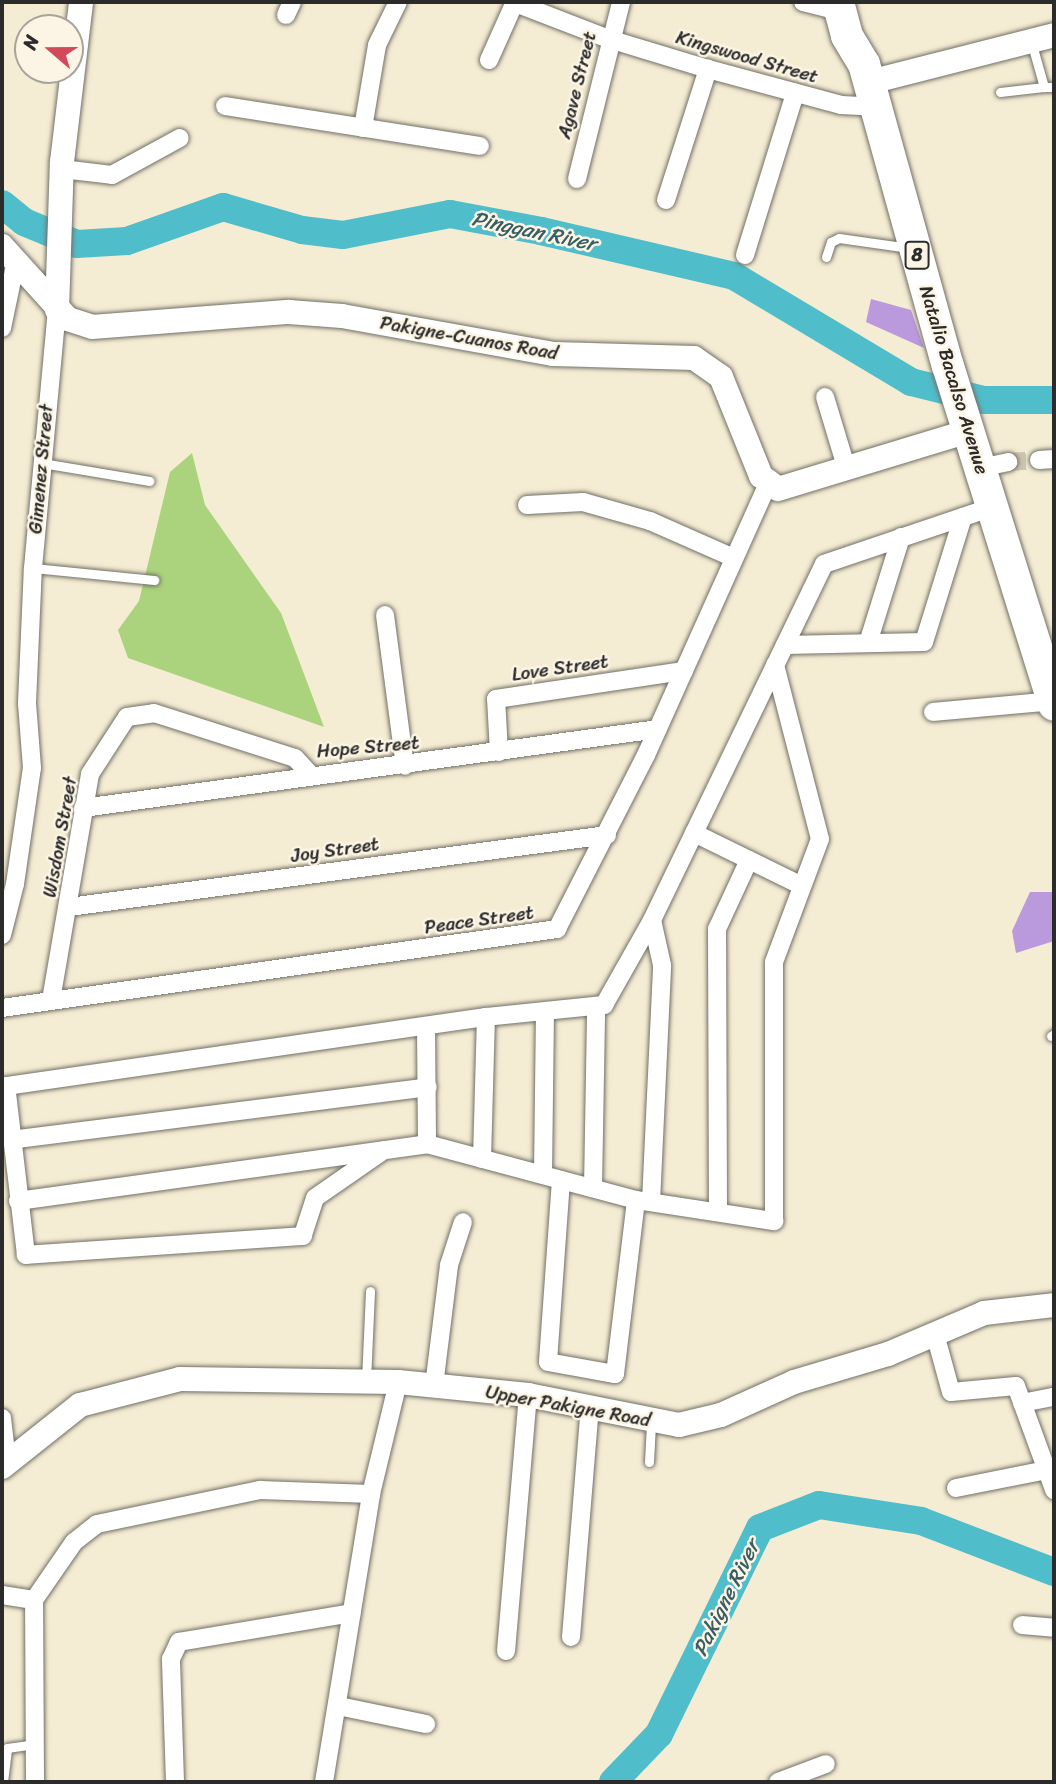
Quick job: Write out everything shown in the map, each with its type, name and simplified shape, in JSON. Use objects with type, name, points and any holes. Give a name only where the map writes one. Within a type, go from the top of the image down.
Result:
[{"type":"highway","name":"Natalio Bacalso Avenue","points":[[845,5],[863,33],[868,81],[966,423],[994,465],[977,512],[1054,703]]},
{"type":"street","name":"Gimenez Street","points":[[2,935],[15,884],[32,768],[27,704],[33,568],[57,310],[62,169],[81,2]]},
{"type":"street","points":[[363,128],[377,45],[398,2]]},
{"type":"street","points":[[489,60],[514,2]]},
{"type":"street","name":"Kingswood Street","points":[[514,2],[609,39],[795,93],[868,81]]},
{"type":"street","name":"Agave Street","points":[[577,179],[609,39],[621,2]]},
{"type":"street","points":[[803,2],[845,5]]},
{"type":"street","points":[[868,81],[1042,38]]},
{"type":"street","points":[[666,200],[708,69]]},
{"type":"street","points":[[745,255],[795,93]]},
{"type":"street","points":[[225,106],[480,146]]},
{"type":"street","points":[[62,169],[112,175],[180,138]]},
{"type":"street","points":[[2,328],[9,253]]},
{"type":"street","name":"Pakigne-Cuanos Road","points":[[9,253],[57,310],[68,319],[92,327],[240,314],[329,315],[554,354],[694,358],[721,377],[768,483]]},
{"type":"street","points":[[825,397],[847,470]]},
{"type":"street","points":[[768,483],[783,489],[847,470],[966,423]]},
{"type":"street","name":"Peace Street","points":[[2,1008],[552,931],[563,921],[607,835],[658,729],[768,483]]},
{"type":"street","points":[[527,505],[583,502],[650,521],[734,558]]},
{"type":"street","points":[[384,1150],[315,1198],[303,1236],[26,1255],[10,1140],[6,1086],[486,1017],[596,1008],[612,998],[824,564],[977,512]]},
{"type":"street","points":[[785,645],[924,642],[977,512]]},
{"type":"street","points":[[868,643],[901,537]]},
{"type":"street","points":[[385,615],[405,766]]},
{"type":"street","points":[[18,1201],[427,1144],[644,1201],[774,1221],[774,962],[820,838],[775,665]]},
{"type":"street","name":"Love Street","points":[[499,752],[496,699],[684,671]]},
{"type":"street","points":[[933,712],[1054,703]]},
{"type":"street","name":"Wisdom Street","points":[[51,1000],[90,774],[127,717],[154,713],[295,758],[310,774]]},
{"type":"street","name":"Hope Street","points":[[83,808],[310,774],[405,766],[658,729]]},
{"type":"street","points":[[694,833],[802,886]]},
{"type":"street","name":"Joy Street","points":[[69,907],[607,835]]},
{"type":"street","points":[[718,1212],[717,929],[749,860]]},
{"type":"street","points":[[561,1180],[548,1362],[615,1374],[644,1201],[662,965],[652,920]]},
{"type":"street","points":[[593,1188],[596,1008]]},
{"type":"street","points":[[543,1175],[545,1012]]},
{"type":"street","points":[[482,1158],[486,1017]]},
{"type":"street","points":[[426,1027],[427,1144]]},
{"type":"street","points":[[10,1140],[428,1087]]},
{"type":"street","points":[[434,1386],[449,1265],[463,1222]]},
{"type":"street","name":"Upper Pakigne Road","points":[[4,1464],[80,1405],[180,1379],[398,1382],[528,1395],[651,1421],[679,1424],[721,1415],[794,1382],[888,1354],[984,1313],[1054,1305]]},
{"type":"street","points":[[936,1334],[951,1392],[1012,1384],[1022,1403],[1054,1490]]},
{"type":"street","points":[[324,1782],[371,1494],[398,1382]]},
{"type":"street","points":[[506,1651],[528,1395]]},
{"type":"street","points":[[1022,1403],[1054,1396]]},
{"type":"street","points":[[571,1637],[590,1408]]},
{"type":"street","points":[[2,1418],[4,1464]]},
{"type":"street","points":[[956,1488],[1047,1470]]},
{"type":"street","points":[[35,1782],[34,1600],[74,1542],[97,1524],[260,1490],[371,1494]]},
{"type":"street","points":[[2,1595],[34,1600]]},
{"type":"street","points":[[175,1782],[171,1659],[179,1642],[352,1613]]},
{"type":"street","points":[[1022,1625],[1054,1628]]},
{"type":"street","points":[[338,1706],[426,1724]]},
{"type":"street","points":[[778,1782],[826,1764]]},
{"type":"lane","points":[[1000,92],[1049,87],[1042,38]]},
{"type":"lane","points":[[826,257],[831,242],[839,238],[915,248]]},
{"type":"lane","points":[[42,463],[150,481]]},
{"type":"lane","points":[[33,568],[154,580]]},
{"type":"lane","points":[[366,1382],[370,1291]]},
{"type":"lane","points":[[649,1462],[651,1421]]},
{"type":"lane","points":[[3,1782],[7,1748],[35,1744]]},
{"type":"green space","points":[[192,453],[205,505],[281,613],[324,727],[128,658],[118,630],[139,601],[170,472]]},
{"type":"building","points":[[871,299],[911,310],[924,348],[866,322]]},
{"type":"building","points":[[1030,892],[1054,892],[1054,941],[1016,953],[1012,931]]},
{"type":"waterway","name":"Pinggan River","points":[[2,204],[24,222],[77,244],[127,241],[223,207],[302,230],[343,235],[450,214],[541,231],[734,276],[911,382],[984,400],[1054,400]]},
{"type":"waterway","name":"Pakigne River","points":[[613,1782],[659,1734],[760,1528],[819,1505],[921,1521],[1054,1572]]},
{"type":"tunnel","points":[[1008,462],[1039,460]]}]
